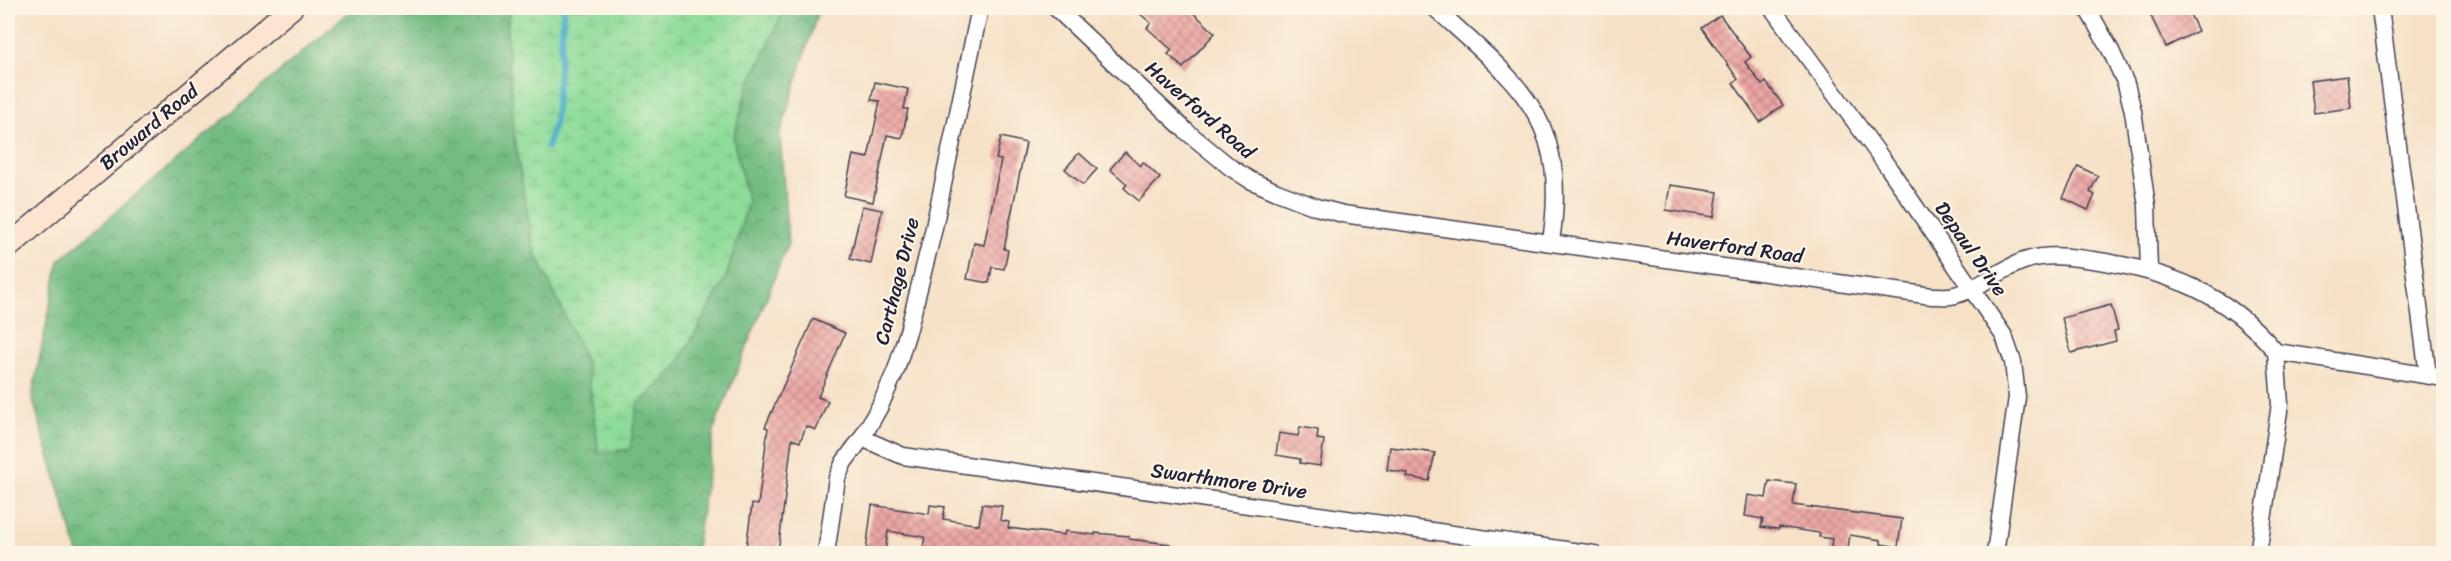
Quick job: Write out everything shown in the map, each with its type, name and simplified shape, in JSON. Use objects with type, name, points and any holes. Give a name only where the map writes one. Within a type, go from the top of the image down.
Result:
[{"type":"street","name":"Broward Road","points":[[8,247],[291,8]]},
{"type":"street","name":"Carthage Drive","points":[[826,554],[837,478],[844,462],[862,438],[880,406],[896,370],[909,328],[933,232],[980,8]]},
{"type":"street","name":"Haverford Road","points":[[1056,8],[1213,154],[1250,180],[1309,204],[1343,214],[1932,296],[1954,296],[2024,261],[2061,256],[2149,270],[2180,280],[2212,296],[2259,332],[2276,352]]},
{"type":"street","points":[[1435,8],[1504,71],[1525,94],[1534,110],[1548,139],[1554,164],[1556,210],[1551,242]]},
{"type":"street","name":"Depaul Drive","points":[[1772,8],[1972,287],[2004,336],[2013,363],[2017,397],[1995,554]]},
{"type":"street","points":[[2087,8],[2126,84],[2133,111],[2147,206],[2149,270]]},
{"type":"street","points":[[2258,554],[2280,404],[2276,352],[2436,377],[2380,8]]},
{"type":"street","name":"Swarthmore Drive","points":[[862,438],[903,456],[1594,554]]},
{"type":"green space","points":[[354,8],[510,8],[507,33],[515,144],[534,249],[587,364],[599,453],[637,405],[675,369],[726,277],[748,202],[733,139],[748,87],[785,8],[819,8],[780,134],[788,244],[715,426],[695,553],[78,553],[32,397],[59,261]]},
{"type":"green space","points":[[510,8],[785,8],[748,87],[733,139],[748,202],[726,277],[675,369],[637,405],[630,449],[599,453],[587,364],[534,249],[515,144],[507,33]]},
{"type":"building","points":[[1133,8],[1188,8],[1215,33],[1183,68],[1168,54],[1172,50],[1147,28],[1151,23]]},
{"type":"building","points":[[2147,8],[2187,8],[2198,31],[2166,47]]},
{"type":"building","points":[[1720,15],[1751,57],[1745,62],[1762,85],[1766,82],[1783,105],[1760,122],[1733,83],[1738,79],[1702,28]]},
{"type":"building","points":[[2347,76],[2351,108],[2314,113],[2310,81]]},
{"type":"building","points":[[875,82],[908,89],[904,109],[908,109],[902,138],[887,135],[873,202],[844,196],[853,155],[868,158],[880,101],[871,100]]},
{"type":"building","points":[[1001,137],[1026,143],[1004,249],[1008,250],[1004,269],[992,267],[989,283],[967,279],[974,243],[984,245],[1001,160],[996,159]]},
{"type":"building","points":[[1125,152],[1140,166],[1143,162],[1160,178],[1139,201],[1124,188],[1127,184],[1110,169]]},
{"type":"building","points":[[1079,153],[1097,169],[1083,185],[1065,169]]},
{"type":"building","points":[[2078,166],[2098,176],[2090,192],[2095,195],[2088,210],[2063,198]]},
{"type":"building","points":[[1670,185],[1718,192],[1714,217],[1666,210]]},
{"type":"building","points":[[862,206],[882,210],[871,264],[850,259]]},
{"type":"building","points":[[2111,305],[2118,330],[2114,331],[2116,341],[2071,353],[2062,318]]},
{"type":"building","points":[[813,319],[845,333],[818,397],[828,401],[816,430],[806,426],[800,442],[792,439],[778,553],[746,548],[752,504],[758,505],[768,428],[765,427]]},
{"type":"building","points":[[1300,427],[1318,430],[1317,439],[1324,440],[1320,466],[1300,463],[1300,459],[1276,455],[1279,433],[1298,436]]},
{"type":"building","points":[[1390,447],[1435,453],[1429,481],[1407,477],[1408,473],[1387,470]]},
{"type":"building","points":[[1769,481],[1796,484],[1793,505],[1902,519],[1898,547],[1881,544],[1881,540],[1850,535],[1847,554],[1830,554],[1832,539],[1819,537],[1820,533],[1779,527],[1779,529],[1761,527],[1763,519],[1745,516],[1748,495],[1766,498]]},
{"type":"building","points":[[982,504],[1002,506],[1000,520],[1009,522],[1008,528],[1064,535],[1065,531],[1129,536],[1129,539],[1170,544],[1169,554],[962,554],[923,548],[925,537],[888,531],[885,554],[866,551],[872,505],[929,514],[930,505],[945,507],[943,519],[979,525]]},
{"type":"waterway","points":[[547,147],[555,121],[564,8]]}]
